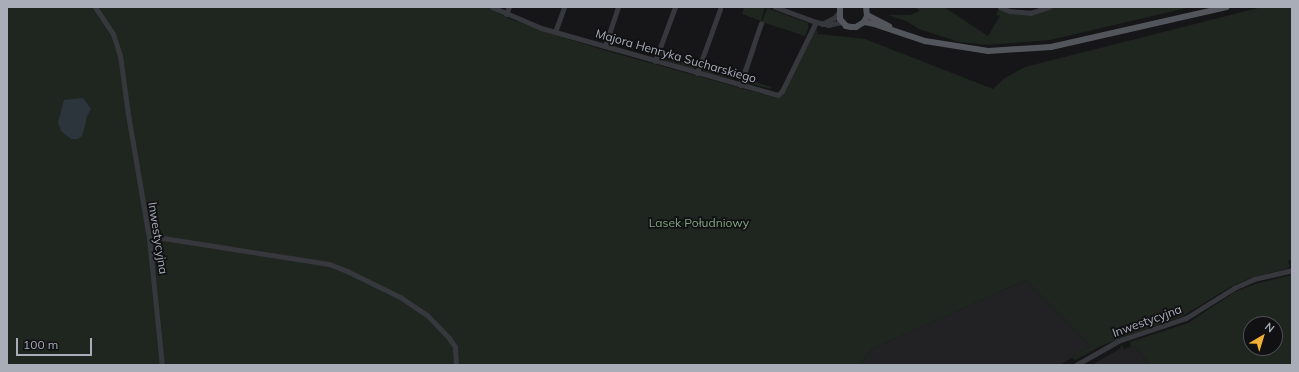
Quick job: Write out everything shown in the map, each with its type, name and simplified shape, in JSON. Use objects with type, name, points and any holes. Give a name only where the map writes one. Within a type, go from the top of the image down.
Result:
[{"type":"main road","points":[[839,10],[842,22],[846,26],[856,27],[864,22],[867,15],[866,7]]},
{"type":"main road","points":[[864,22],[898,31],[925,41],[960,48],[988,51],[1018,50],[1051,47],[1082,41],[1227,7]]},
{"type":"main road","points":[[867,15],[898,31]]},
{"type":"street","name":"Inwestycyjna","points":[[95,7],[107,24],[117,43],[124,72],[128,114],[149,238],[162,365]]},
{"type":"street","name":"Majora Henryka Sucharskiego","points":[[492,7],[526,23],[555,32],[697,73],[780,94],[816,22]]},
{"type":"street","points":[[506,14],[509,7]]},
{"type":"street","points":[[555,32],[564,7]]},
{"type":"street","points":[[604,46],[618,7]]},
{"type":"street","points":[[655,61],[674,7]]},
{"type":"street","points":[[775,7],[822,24],[828,25],[842,22]]},
{"type":"street","points":[[1000,7],[1009,11],[1030,13],[1049,7]]},
{"type":"street","points":[[697,73],[720,9]]},
{"type":"street","points":[[822,24],[834,18],[839,10]]},
{"type":"street","points":[[740,84],[761,23]]},
{"type":"street","points":[[149,238],[163,238],[329,264],[347,271],[400,297],[427,315],[449,338],[455,347],[456,365]]},
{"type":"street","name":"Inwestycyjna","points":[[1076,365],[1118,341],[1186,318],[1234,288],[1254,279],[1292,270]]},
{"type":"shaded area","points":[[83,98],[91,109],[86,118],[82,136],[78,139],[71,139],[61,131],[58,122],[64,100]]},
{"type":"shaded area","points":[[1026,280],[1091,346],[1060,365],[860,365],[872,349]]},
{"type":"shaded area","points":[[1135,346],[1150,365],[1092,365],[1121,348],[1122,350]]},
{"type":"green space","name":"Lasek Południowy","points":[[7,7],[487,7],[510,19],[545,32],[607,51],[777,98],[783,95],[816,27],[818,34],[865,39],[993,89],[1005,78],[1025,67],[1262,7],[1292,7],[1292,262],[1290,260],[1288,261],[1290,267],[1286,269],[1253,277],[1230,287],[1183,316],[1103,345],[1075,360],[1072,357],[1091,346],[1026,280],[872,349],[860,365],[7,365]]},
{"type":"green space","points":[[744,7],[765,7],[761,21],[742,14]]},
{"type":"green space","points":[[915,7],[944,7],[988,36],[1000,16],[996,15],[999,9],[1011,14],[1032,15],[1054,7],[1191,7],[1050,40],[989,45],[959,42],[919,29],[906,21],[888,15],[910,15],[920,11]]},
{"type":"green space","points":[[767,8],[808,23],[808,29],[805,36],[765,23],[764,26],[762,22]]},
{"type":"green space","points":[[667,35],[661,52],[664,56],[694,64],[698,62],[703,50],[697,67],[693,69],[658,58]]},
{"type":"green space","points":[[754,49],[756,49],[746,79],[772,87],[771,89],[748,83],[744,79]]},
{"type":"green space","points":[[706,52],[707,53],[703,64],[706,68],[736,77],[740,74],[744,64],[740,77],[734,79],[704,72],[701,68]]},
{"type":"green space","points":[[1292,275],[1292,365],[1150,365],[1135,346],[1122,350],[1121,348],[1119,349],[1122,345],[1124,349],[1131,346],[1130,342],[1188,323],[1235,292],[1255,284]]}]
